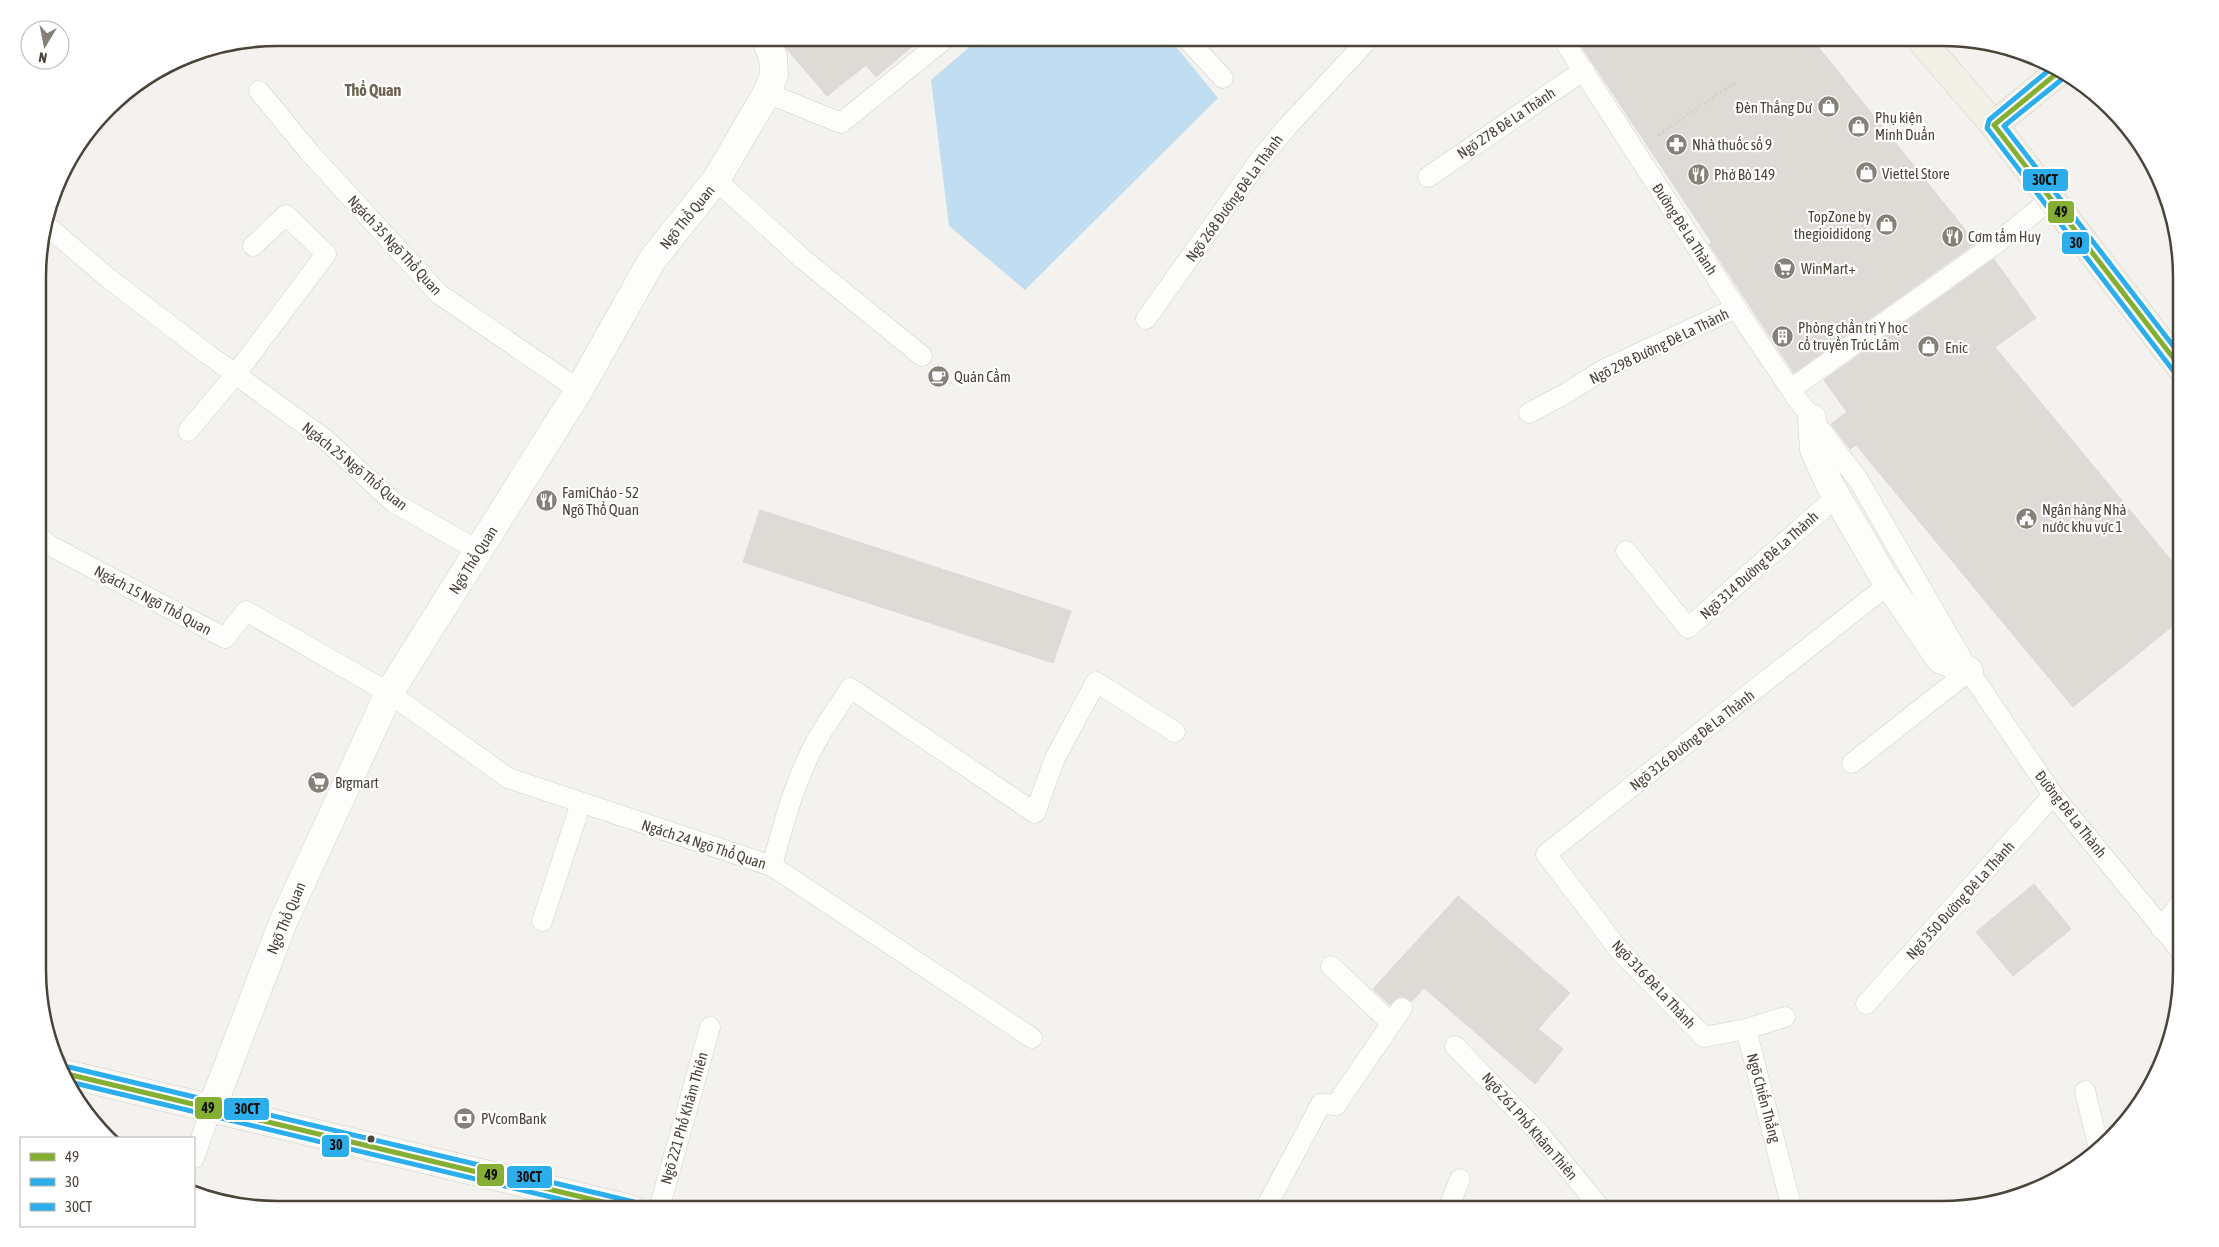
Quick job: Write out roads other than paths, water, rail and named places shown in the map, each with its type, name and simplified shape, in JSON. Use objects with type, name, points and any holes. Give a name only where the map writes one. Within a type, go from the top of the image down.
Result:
[{"type":"main road","points":[[1926,46],[1994,125],[2173,358]]},
{"type":"main road","points":[[1994,125],[2055,76]]},
{"type":"main road","points":[[72,1075],[575,1201]]},
{"type":"street","name":"Ngõ Thổ Quan","points":[[211,1110],[284,920],[389,693],[579,390],[652,260],[716,180],[767,92],[774,75],[772,57],[768,46]]},
{"type":"street","points":[[1812,418],[1814,450],[1837,496],[1889,584],[1940,659],[1969,671]]},
{"type":"lane","points":[[767,92],[841,123],[936,46]]},
{"type":"lane","points":[[1193,46],[1222,78]]},
{"type":"lane","name":"Ngõ 268 Đường Đê La Thành","points":[[1146,319],[1258,162],[1286,127],[1362,46]]},
{"type":"lane","name":"Đường Đê La Thành","points":[[1568,46],[1736,308],[1791,389],[1859,482],[1969,671],[2053,795],[2173,942]]},
{"type":"lane","name":"Ngõ 278 Đê La Thành","points":[[1428,177],[1584,70]]},
{"type":"lane","name":"Ngách 35 Ngõ Thổ Quan","points":[[260,91],[310,153],[439,294],[579,390]]},
{"type":"lane","points":[[716,180],[804,260],[922,356]]},
{"type":"lane","points":[[1791,389],[1998,242],[2051,199]]},
{"type":"lane","points":[[188,431],[234,375],[326,254],[286,215],[253,246]]},
{"type":"lane","name":"Ngách 25 Ngõ Thổ Quan","points":[[51,230],[108,278],[234,375],[326,440],[393,502],[479,551]]},
{"type":"lane","name":"Ngõ 298 Đường Đê La Thành","points":[[1529,413],[1566,394],[1603,370],[1736,308]]},
{"type":"lane","name":"Ngõ 314 Đường Đê La Thành","points":[[1626,551],[1688,628],[1837,496]]},
{"type":"lane","name":"Ngách 15 Ngõ Thổ Quan","points":[[46,541],[224,638],[246,611],[389,693]]},
{"type":"lane","name":"Ngõ 316 Đường Đê La Thành","points":[[1588,906],[1546,854],[1889,584]]},
{"type":"lane","points":[[1852,763],[1969,671]]},
{"type":"lane","points":[[772,866],[785,817],[802,772],[821,732],[850,688],[1035,813],[1055,758],[1096,682],[1175,732]]},
{"type":"lane","name":"Ngách 24 Ngõ Thổ Quan","points":[[389,693],[508,778],[772,866],[1032,1038]]},
{"type":"lane","name":"Ngõ 350 Đường Đê La Thành","points":[[1866,1004],[2053,795]]},
{"type":"lane","points":[[542,922],[581,803]]},
{"type":"lane","name":"Ngõ 316 Đê La Thành","points":[[1588,906],[1619,950],[1704,1037],[1746,1029]]},
{"type":"lane","points":[[2162,929],[2173,913]]},
{"type":"lane","points":[[1269,1201],[1321,1104],[1336,1105],[1396,1016],[1331,966]]},
{"type":"lane","points":[[1746,1029],[1785,1017]]},
{"type":"lane","name":"Ngõ 221 Phố Khâm Thiên","points":[[661,1201],[710,1027]]},
{"type":"lane","name":"Ngõ Chiến Thắng","points":[[1746,1029],[1790,1201]]},
{"type":"lane","name":"Ngõ 261 Phố Khâm Thiên","points":[[1455,1046],[1539,1133],[1595,1201]]},
{"type":"lane","points":[[2085,1091],[2097,1140]]},
{"type":"lane","points":[[195,1155],[211,1110]]},
{"type":"lane","points":[[1451,1201],[1460,1179]]},
{"type":"water","points":[[971,46],[1176,46],[1218,98],[1025,290],[949,226],[931,80]]},
{"type":"place","name":"Đèn Thắng Dư","points":[[1828,107]]},
{"type":"place","name":"Phụ kiện Minh Duẩn","points":[[1859,126]]},
{"type":"place","name":"Nhà thuốc số 9","points":[[1676,144]]},
{"type":"place","name":"Viettel Store","points":[[1866,173]]},
{"type":"place","name":"Phở Bò 149","points":[[1698,174]]},
{"type":"place","name":"TopZone by thegioididong","points":[[1887,225]]},
{"type":"place","name":"Cơm tấm Huy","points":[[1952,236]]},
{"type":"place","name":"WinMart+","points":[[1785,268]]},
{"type":"place","name":"Phòng chẩn trị Y học cổ truyền Trúc Lâm","points":[[1782,336]]},
{"type":"place","name":"Enic","points":[[1929,347]]},
{"type":"place","name":"Quán Cầm","points":[[938,376]]},
{"type":"place","name":"FamiCháo - 52 Ngõ Thổ Quan","points":[[546,501]]},
{"type":"place","name":"Ngân hàng Nhà nước khu vực 1","points":[[2026,518]]},
{"type":"place","name":"Brgmart","points":[[319,782]]},
{"type":"place","name":"PVcomBank","points":[[465,1118]]},
{"type":"district","name":"Thổ Quan","points":[[373,90]]}]
